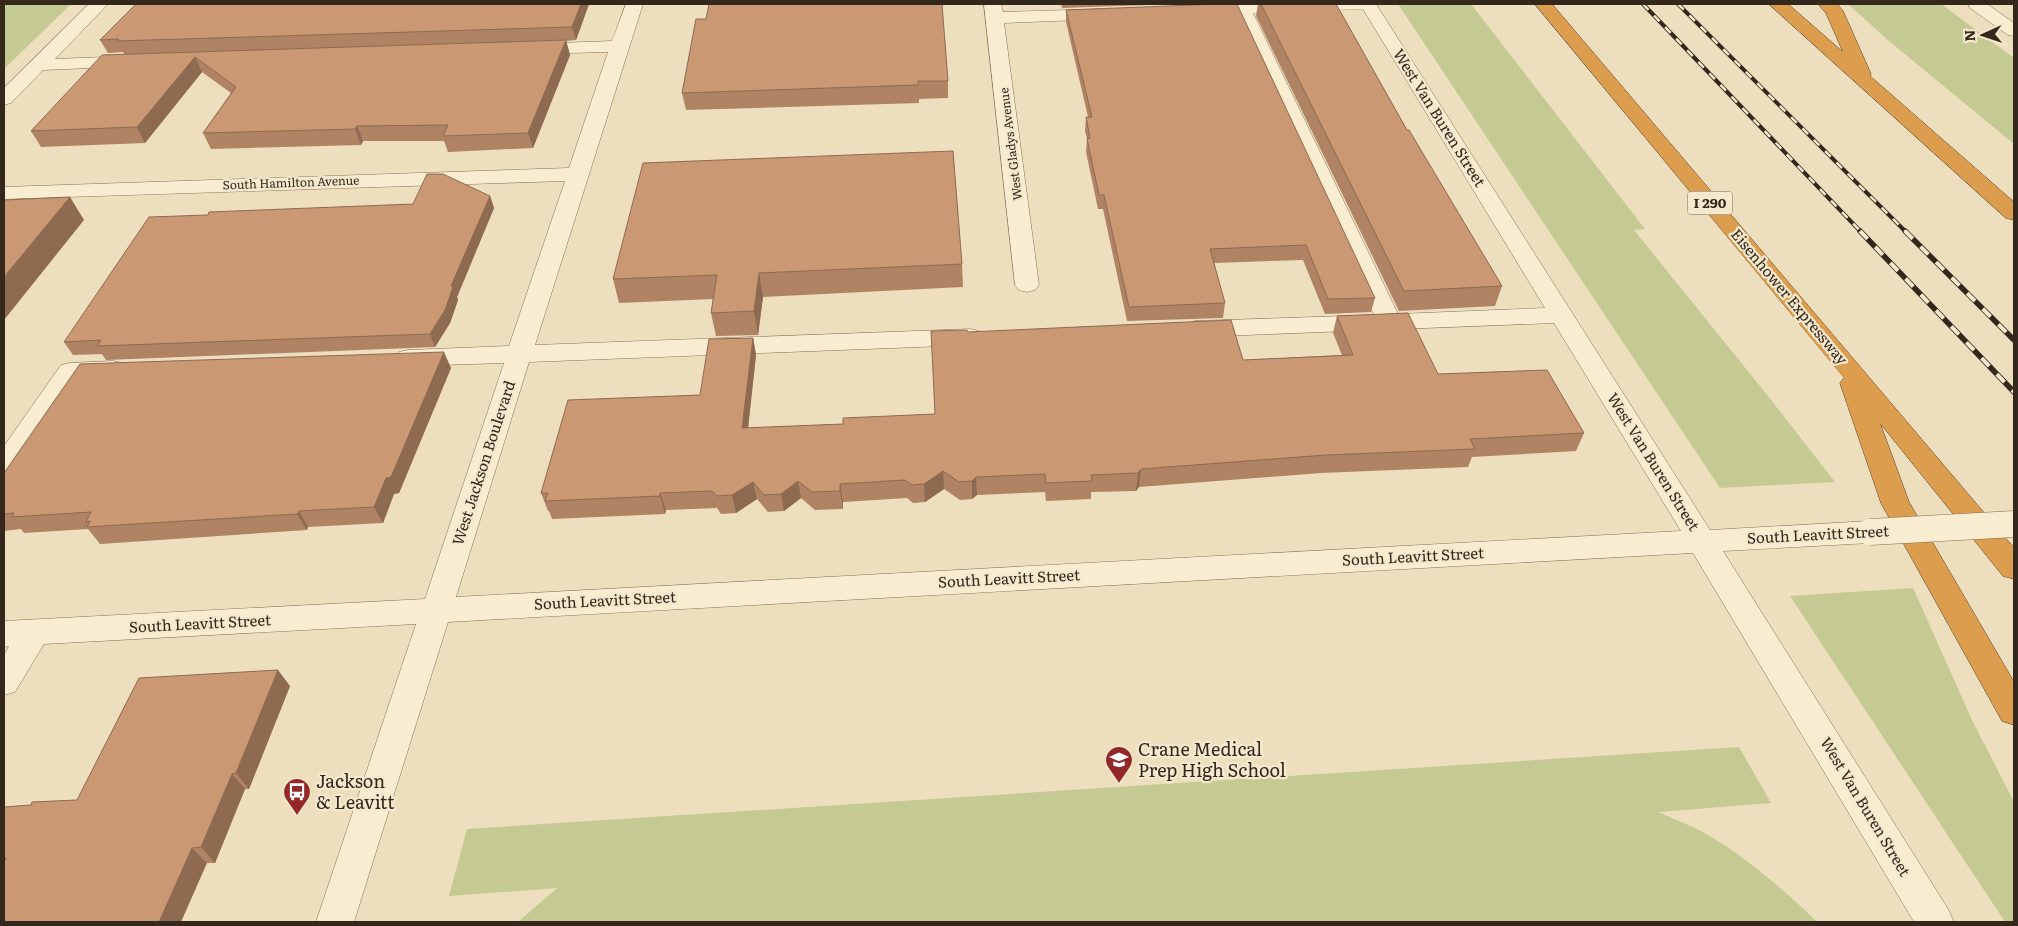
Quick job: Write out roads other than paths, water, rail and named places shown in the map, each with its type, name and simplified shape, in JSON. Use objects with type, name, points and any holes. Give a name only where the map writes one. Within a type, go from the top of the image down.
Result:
[{"type":"highway","points":[[1778,4],[2014,213]]},
{"type":"highway","points":[[1827,4],[1834,12],[1866,82]]},
{"type":"highway","name":"Eisenhower Expressway","points":[[1536,6],[1574,42],[1847,365],[2014,568]]},
{"type":"highway","points":[[1847,365],[1895,503],[2014,711]]},
{"type":"street","points":[[4,99],[99,4]]},
{"type":"street","name":"West Jackson Boulevard","points":[[335,922],[634,4]]},
{"type":"street","points":[[1183,11],[1368,4]]},
{"type":"street","name":"West Van Buren Street","points":[[1368,4],[1702,541],[1935,922]]},
{"type":"street","points":[[1976,4],[2014,30]]},
{"type":"street","points":[[1242,8],[1389,321]]},
{"type":"street","points":[[994,11],[1124,13]]},
{"type":"street","name":"West Gladys Avenue","points":[[994,11],[1027,285]]},
{"type":"street","points":[[516,49],[619,46]]},
{"type":"street","points":[[38,65],[147,61]]},
{"type":"street","name":"South Hamilton Avenue","points":[[4,193],[578,174]]},
{"type":"street","points":[[1169,330],[1561,315]]},
{"type":"street","points":[[388,359],[996,336]]},
{"type":"street","points":[[4,466],[70,371],[139,368]]},
{"type":"street","name":"South Leavitt Street","points":[[19,634],[2014,524]]},
{"type":"street","points":[[4,682],[19,634]]},
{"type":"railway","points":[[1643,4],[1862,233]]},
{"type":"railway","points":[[1678,4],[2014,340]]},
{"type":"railway","points":[[1860,231],[2014,392]]},
{"type":"place","name":"Crane Medical Prep High School","points":[[1119,784]]},
{"type":"place","name":"Jackson & Leavitt","points":[[297,816]]}]
